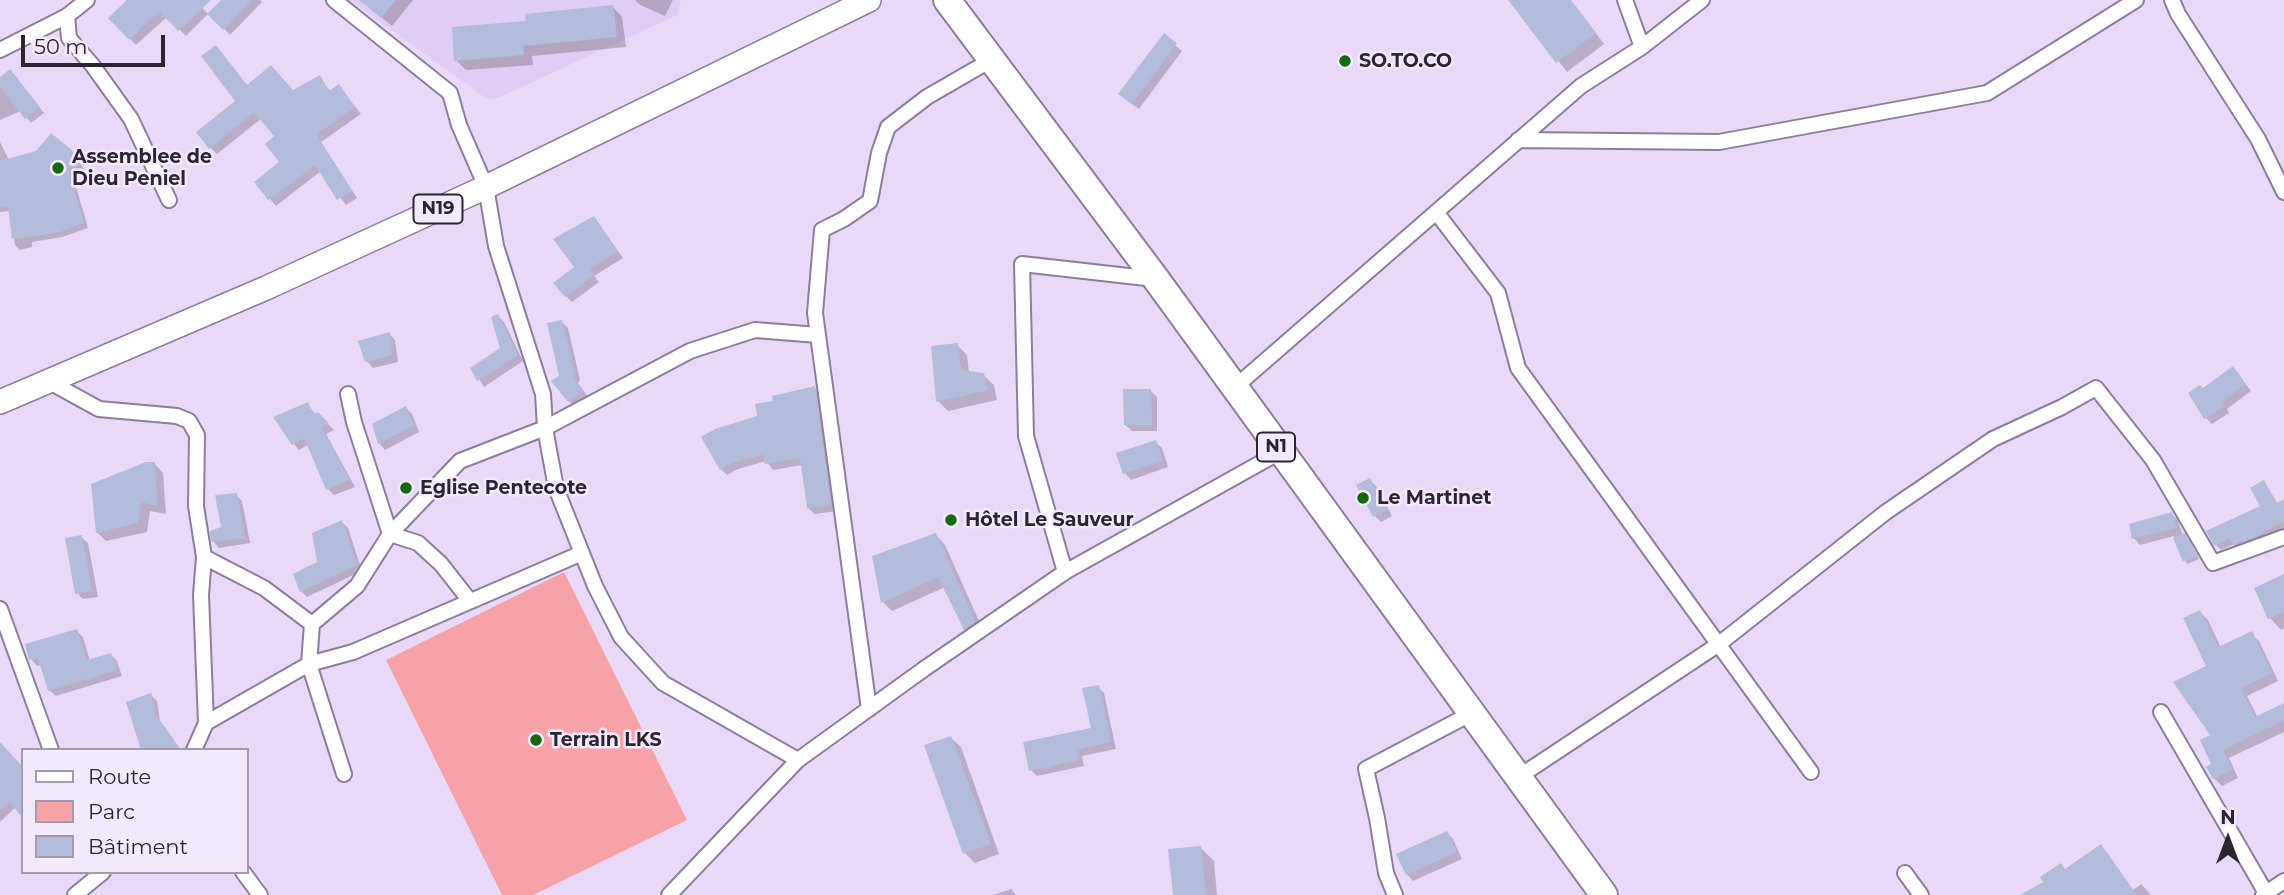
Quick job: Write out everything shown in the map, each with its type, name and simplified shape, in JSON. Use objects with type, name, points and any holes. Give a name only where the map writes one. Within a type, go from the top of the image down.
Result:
[{"type":"highway","name":"N1","points":[[947,0],[990,60],[1060,148],[1280,452],[1474,712],[1604,895]]},
{"type":"main road","name":"N19","points":[[0,402],[266,288],[486,187],[869,0]]},
{"type":"street","points":[[0,50],[67,16],[87,0]]},
{"type":"street","points":[[334,0],[450,93],[459,125],[486,187],[496,246],[543,394],[545,428],[556,488],[595,586],[621,636],[663,683],[798,760]]},
{"type":"street","points":[[1625,0],[1642,47]]},
{"type":"street","points":[[1234,388],[1581,86],[1642,47],[1702,0]]},
{"type":"street","points":[[1518,140],[1719,142],[1987,93],[2136,0]]},
{"type":"street","points":[[2172,0],[2178,14],[2258,139],[2284,192]]},
{"type":"street","points":[[67,16],[68,38],[93,66],[131,119],[169,200]]},
{"type":"street","points":[[869,709],[815,313],[822,230],[870,201],[879,153],[888,127],[927,97],[990,60]]},
{"type":"street","points":[[1436,212],[1499,293],[1518,369],[1811,772]]},
{"type":"street","points":[[1065,572],[1026,436],[1022,264],[1156,279]]},
{"type":"street","points":[[344,774],[309,664],[312,624],[357,586],[390,534],[460,461],[545,428],[690,351],[755,330],[818,335]]},
{"type":"street","points":[[48,380],[99,409],[177,416],[189,421],[197,435],[196,506],[204,557],[201,595],[206,723],[195,748]]},
{"type":"street","points":[[1520,776],[1719,645],[1886,513],[1993,439],[2062,408],[2095,388],[2153,460],[2213,563],[2284,537]]},
{"type":"street","points":[[348,394],[354,422],[390,534]]},
{"type":"street","points":[[669,895],[798,760],[1065,572],[1280,452]]},
{"type":"street","points":[[390,534],[418,543],[441,564],[470,601]]},
{"type":"street","points":[[206,723],[309,664],[353,652],[582,553]]},
{"type":"street","points":[[204,557],[264,588],[312,624]]},
{"type":"street","points":[[0,609],[50,748]]},
{"type":"street","points":[[1395,895],[1386,873],[1366,769],[1474,712]]},
{"type":"street","points":[[2161,712],[2264,894],[2284,881]]},
{"type":"street","points":[[1905,873],[1921,895]]},
{"type":"street","points":[[245,874],[261,895]]},
{"type":"street","points":[[75,895],[86,878]]},
{"type":"shaded area","points":[[350,0],[681,0],[677,15],[498,98],[487,99]]},
{"type":"green space","name":"Terrain LKS","points":[[564,572],[687,820],[533,895],[502,895],[386,660]]},
{"type":"building","points":[[127,0],[211,0],[178,31],[159,11],[129,40],[108,18]]},
{"type":"building","points":[[221,0],[252,0],[223,30],[207,14]]},
{"type":"building","points":[[359,0],[396,0],[381,18]]},
{"type":"building","points":[[1508,0],[1571,0],[1596,33],[1556,63]]},
{"type":"building","points":[[613,5],[617,37],[523,46],[524,55],[454,61],[452,27],[526,21],[525,14]]},
{"type":"building","points":[[1164,33],[1177,43],[1132,104],[1118,94]]},
{"type":"building","points":[[216,45],[247,85],[271,65],[293,90],[320,75],[329,91],[339,84],[355,107],[316,134],[352,191],[337,200],[315,165],[268,200],[254,182],[279,162],[265,144],[274,136],[254,112],[209,149],[196,132],[235,101],[201,56]]},
{"type":"building","points":[[10,69],[40,107],[25,119],[0,86],[0,77]]},
{"type":"building","points":[[51,133],[73,151],[81,164],[68,168],[84,223],[56,233],[12,239],[8,206],[0,207],[0,161],[36,151]]},
{"type":"building","points":[[594,216],[618,251],[589,269],[594,275],[565,297],[553,283],[574,267],[553,239]]},
{"type":"building","points":[[498,314],[518,355],[477,381],[470,368],[500,348],[491,317]]},
{"type":"building","points":[[562,320],[575,373],[572,376],[583,390],[568,402],[551,381],[559,376],[547,323]]},
{"type":"building","points":[[390,332],[392,355],[365,362],[358,341]]},
{"type":"building","points":[[958,343],[961,370],[984,373],[988,390],[936,402],[931,346]]},
{"type":"building","points":[[2233,366],[2246,384],[2222,402],[2224,406],[2204,419],[2188,393],[2200,385],[2203,388]]},
{"type":"building","points":[[815,386],[831,505],[807,508],[800,458],[765,464],[763,454],[732,463],[720,470],[701,437],[715,429],[757,416],[755,404],[773,401],[772,396]]},
{"type":"building","points":[[1123,389],[1151,389],[1152,425],[1124,425]]},
{"type":"building","points":[[308,402],[313,414],[318,412],[329,423],[321,427],[350,480],[326,490],[304,438],[292,445],[273,417]]},
{"type":"building","points":[[406,406],[414,425],[378,444],[372,424]]},
{"type":"building","points":[[1156,440],[1163,461],[1123,474],[1116,453]]},
{"type":"building","points":[[146,462],[155,462],[157,506],[141,502],[138,523],[96,533],[91,484]]},
{"type":"building","points":[[1370,478],[1387,509],[1373,517],[1356,485]]},
{"type":"building","points":[[2264,480],[2277,503],[2284,499],[2284,521],[2253,538],[2233,545],[2230,538],[2214,546],[2206,531],[2260,506],[2250,488]]},
{"type":"building","points":[[237,493],[245,538],[211,542],[210,531],[221,527],[215,495]]},
{"type":"building","points":[[2172,512],[2177,528],[2132,539],[2129,524]]},
{"type":"building","points":[[342,520],[357,565],[300,592],[293,574],[317,562],[312,533]]},
{"type":"building","points":[[936,533],[975,622],[964,630],[938,577],[881,603],[872,556]]},
{"type":"building","points":[[2185,533],[2198,556],[2183,562],[2173,538]]},
{"type":"building","points":[[82,535],[92,591],[75,594],[65,538]]},
{"type":"building","points":[[2284,574],[2284,612],[2268,619],[2254,588]]},
{"type":"building","points":[[2200,610],[2218,647],[2252,631],[2272,673],[2241,688],[2255,717],[2284,703],[2284,720],[2223,750],[2232,769],[2213,779],[2206,767],[2211,764],[2200,740],[2210,735],[2173,682],[2206,666],[2183,618]]},
{"type":"building","points":[[77,629],[87,660],[111,653],[117,670],[48,691],[38,658],[29,660],[25,644]]},
{"type":"building","points":[[1099,685],[1111,742],[1077,750],[1079,760],[1029,771],[1023,742],[1091,728],[1082,688]]},
{"type":"building","points":[[151,693],[155,713],[180,748],[140,748],[126,702]]},
{"type":"building","points":[[951,736],[991,844],[963,854],[924,745]]},
{"type":"building","points":[[0,742],[21,765],[21,816],[9,802],[0,810]]},
{"type":"building","points":[[1447,831],[1457,852],[1406,875],[1396,854]]},
{"type":"building","points":[[2101,844],[2137,895],[2020,895],[2043,882],[2040,877],[2061,863],[2065,869]]},
{"type":"building","points":[[1201,846],[1206,895],[1173,895],[1168,849]]},
{"type":"place","name":"SO.TO.CO","points":[[1345,61]]},
{"type":"place","name":"Assemblee de Dieu Peniel","points":[[58,168]]},
{"type":"place","name":"Eglise Pentecote","points":[[406,488]]},
{"type":"place","name":"Le Martinet","points":[[1363,498]]},
{"type":"place","name":"Hôtel Le Sauveur","points":[[951,520]]},
{"type":"place","name":"Terrain LKS","points":[[536,740]]}]
